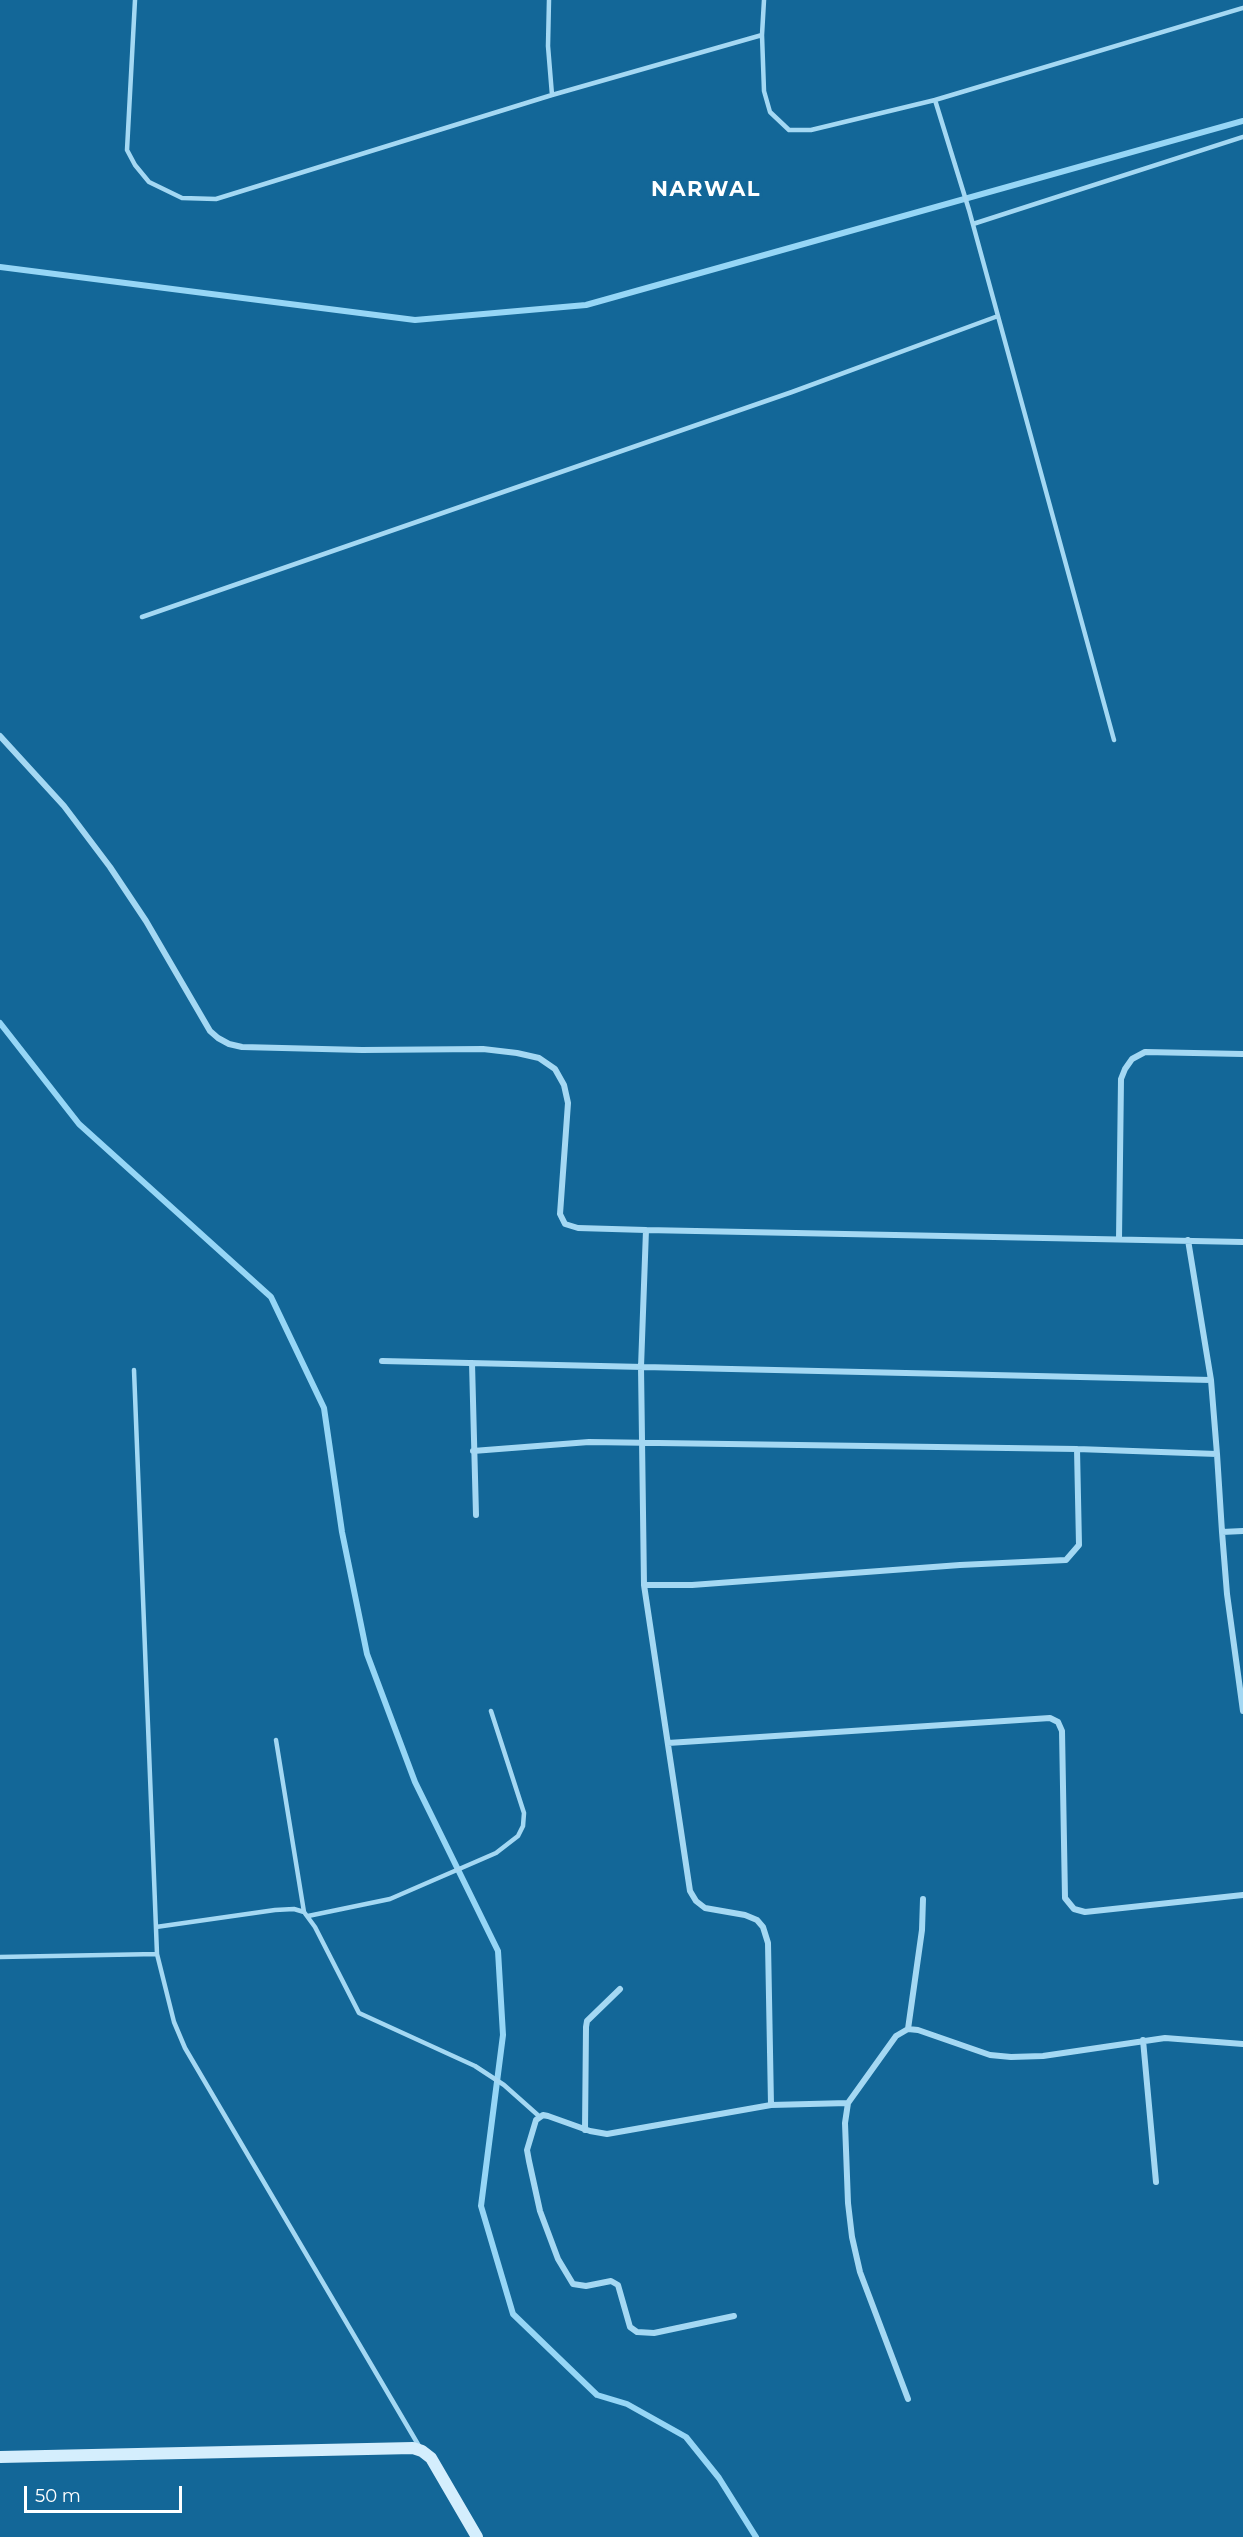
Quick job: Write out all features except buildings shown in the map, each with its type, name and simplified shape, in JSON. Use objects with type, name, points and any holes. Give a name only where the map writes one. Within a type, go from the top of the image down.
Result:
[{"type":"street","points":[[0,736],[64,806],[110,867],[146,921],[210,1031],[219,1038],[229,1044],[242,1047],[362,1050],[483,1049],[539,1058],[555,1069],[564,1085],[568,1103],[560,1214],[565,1224],[578,1228],[646,1230],[1243,1242]]},
{"type":"street","points":[[1119,1239],[1121,1079],[1125,1069],[1132,1059],[1145,1052],[1243,1054]]},
{"type":"street","points":[[646,1230],[641,1367],[644,1585],[690,1891],[696,1902],[705,1908],[745,1915],[758,1920],[768,1943],[771,2105]]},
{"type":"street","points":[[1188,1240],[1211,1380],[1227,1594],[1240,1667],[1243,1712]]},
{"type":"street","points":[[382,1362],[1211,1380]]},
{"type":"street","points":[[471,1364],[476,1515]]},
{"type":"street","points":[[473,1450],[589,1442],[1077,1449],[1217,1454]]},
{"type":"street","points":[[644,1585],[703,1584],[960,1565],[1066,1560],[1079,1545],[1077,1449]]},
{"type":"street","points":[[1222,1532],[1243,1532]]},
{"type":"street","points":[[668,1743],[1050,1718],[1058,1722],[1062,1731],[1065,1898],[1074,1909],[1085,1912],[1243,1895]]},
{"type":"street","points":[[908,2030],[922,1930],[923,1899]]},
{"type":"street","points":[[585,2130],[587,2021],[620,1989]]},
{"type":"street","points":[[908,2399],[860,2272],[852,2237],[846,2157],[845,2123],[848,2103],[896,2036],[908,2030],[918,2030],[990,2055],[1011,2057],[1043,2056],[1165,2038],[1243,2044]]},
{"type":"street","points":[[1143,2040],[1156,2182]]},
{"type":"street","points":[[734,2316],[654,2332],[637,2332],[630,2327],[618,2285],[611,2281],[586,2286],[573,2284],[558,2259],[540,2211],[529,2161],[529,2141],[532,2128],[540,2117],[548,2116],[585,2130],[607,2134],[771,2105],[848,2103]]},
{"type":"street","points":[[0,2457],[397,2447],[422,2451],[431,2458],[477,2537]]},
{"type":"lane","points":[[135,0],[127,150],[135,165],[149,182],[182,198],[216,199],[552,95],[762,35]]},
{"type":"lane","points":[[549,0],[548,46],[552,95]]},
{"type":"lane","points":[[764,0],[762,35],[764,91],[770,112],[789,129],[811,130],[936,100],[1243,8]]},
{"type":"lane","points":[[936,100],[973,224],[1114,740]]},
{"type":"lane","points":[[973,224],[1243,136]]},
{"type":"lane","points":[[142,616],[781,396],[998,316]]},
{"type":"lane","points":[[134,1370],[157,1954],[174,2022],[185,2048],[422,2451]]},
{"type":"lane","points":[[156,1927],[275,1910],[294,1909],[306,1914],[390,1899],[496,1853],[518,1836],[523,1826],[524,1813],[490,1711]]},
{"type":"lane","points":[[276,1740],[306,1914],[359,2013],[484,2072],[504,2085],[540,2117]]},
{"type":"lane","points":[[0,1957],[157,1954]]},
{"type":"waterway","points":[[0,267],[415,320],[586,305],[1243,121]]},
{"type":"waterway","points":[[0,1023],[79,1124],[271,1297],[324,1408],[342,1532],[367,1654],[415,1782],[498,1951],[503,2035],[481,2206],[513,2314],[597,2395],[627,2404],[686,2437],[719,2478],[756,2537]]},
{"type":"district","name":"NARWAL","points":[[706,190]]}]
